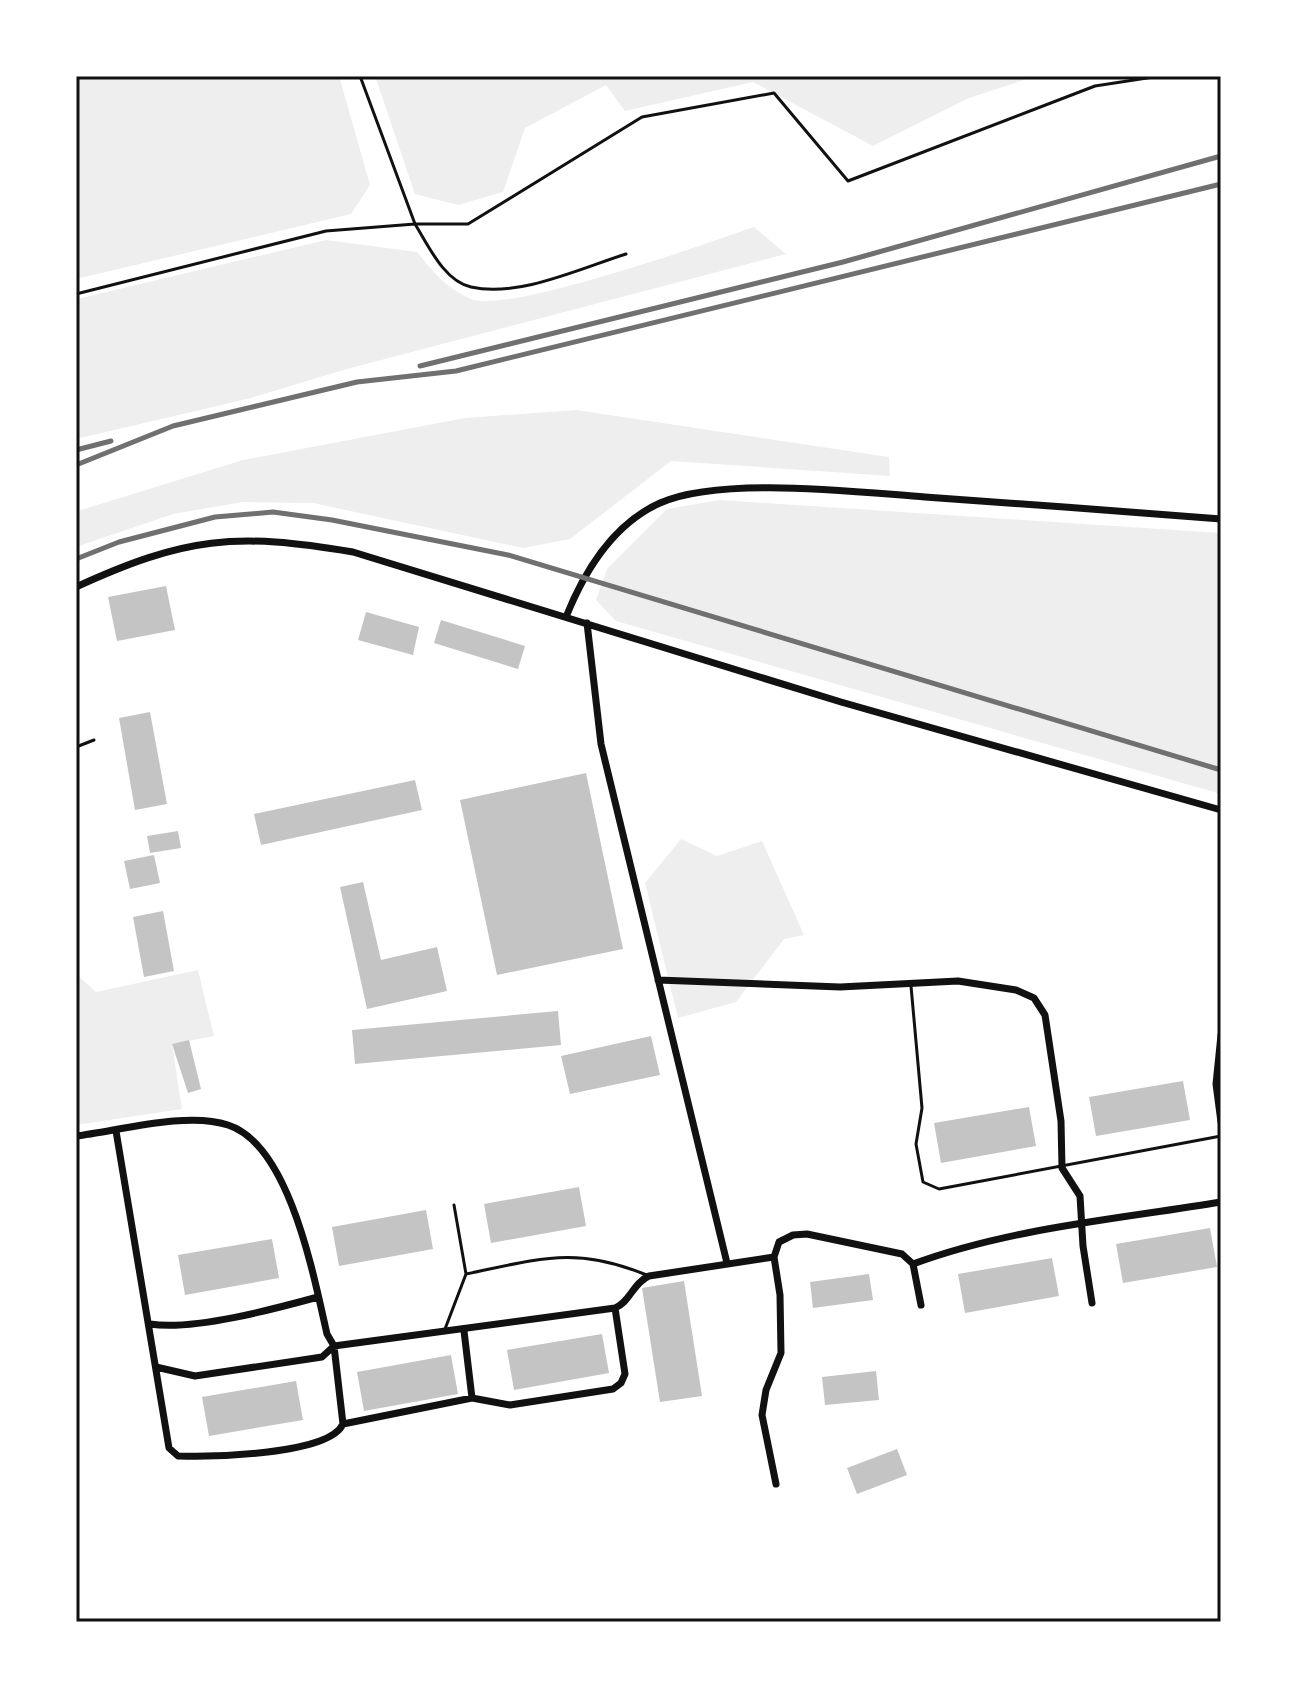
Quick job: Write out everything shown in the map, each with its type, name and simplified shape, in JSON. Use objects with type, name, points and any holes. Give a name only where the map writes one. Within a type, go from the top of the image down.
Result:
[{"type":"street","points":[[566,617],[583,575],[605,548],[658,504],[689,493],[825,489],[1221,519]]},
{"type":"street","points":[[76,587],[131,562],[191,544],[236,539],[286,541],[353,552],[841,702],[1221,810]]},
{"type":"street","points":[[587,623],[601,744],[727,1263]]},
{"type":"street","points":[[658,980],[911,986],[958,981],[1016,990],[1034,998],[1045,1015],[1061,1121],[1062,1168],[1080,1196],[1092,1303]]},
{"type":"street","points":[[1221,1035],[1217,1043],[1216,1084],[1221,1122]]},
{"type":"street","points":[[76,1136],[181,1121],[229,1125],[253,1143],[281,1175],[295,1213],[327,1334],[334,1346],[343,1424],[339,1433],[319,1442],[220,1457],[178,1456],[169,1448],[116,1131]]},
{"type":"street","points":[[913,1264],[968,1246],[1221,1202]]},
{"type":"street","points":[[776,1484],[762,1415],[766,1390],[781,1353],[780,1295],[774,1257],[779,1242],[793,1235],[807,1234],[902,1254],[913,1264],[921,1305]]},
{"type":"street","points":[[156,1367],[195,1376],[322,1357],[334,1346],[464,1331],[615,1308],[622,1305],[640,1280],[649,1276],[774,1257]]},
{"type":"street","points":[[150,1324],[168,1327],[277,1308],[318,1297]]},
{"type":"street","points":[[343,1424],[472,1398],[510,1405],[613,1389],[621,1383],[625,1374],[615,1308]]},
{"type":"street","points":[[464,1331],[472,1398]]},
{"type":"lane","points":[[76,747],[94,740]]},
{"type":"lane","points":[[911,986],[922,1108],[916,1144],[923,1182],[939,1189],[1221,1136]]},
{"type":"lane","points":[[444,1333],[466,1274],[454,1205]]},
{"type":"lane","points":[[466,1274],[570,1255],[618,1262],[649,1276]]},
{"type":"path","points":[[360,76],[415,224],[439,264],[469,287],[524,287],[626,254]]},
{"type":"path","points":[[76,294],[326,231],[415,224],[468,224],[642,117],[774,93],[848,181],[1095,86],[1160,76]]},
{"type":"shaded area","points":[[76,76],[339,76],[370,185],[351,214],[76,279]]},
{"type":"shaded area","points":[[375,76],[1036,76],[969,98],[873,146],[753,82],[625,111],[606,85],[525,128],[503,192],[458,205],[415,194]]},
{"type":"shaded area","points":[[754,227],[786,254],[343,370],[251,398],[76,439],[77,299],[326,240],[417,252],[455,290],[471,299],[492,301],[609,275]]},
{"type":"shaded area","points":[[576,410],[889,457],[890,476],[671,461],[570,539],[523,548],[313,503],[242,502],[173,514],[76,547],[76,513],[81,510],[243,460],[465,418]]},
{"type":"shaded area","points":[[720,500],[1221,533],[1221,794],[616,621],[596,600],[607,569],[667,509]]},
{"type":"shaded area","points":[[681,839],[717,856],[762,841],[804,935],[784,939],[736,1002],[678,1018],[645,883]]},
{"type":"shaded area","points":[[198,970],[214,1036],[172,1044],[182,1109],[76,1125],[76,974],[96,992]]},
{"type":"building","points":[[166,586],[175,630],[117,641],[108,597]]},
{"type":"building","points":[[366,612],[419,627],[413,655],[358,640]]},
{"type":"building","points":[[441,620],[525,646],[518,669],[434,643]]},
{"type":"building","points":[[150,712],[167,804],[135,810],[119,718]]},
{"type":"building","points":[[586,773],[623,949],[497,975],[460,800]]},
{"type":"building","points":[[415,780],[422,810],[261,845],[254,814]]},
{"type":"building","points":[[178,831],[181,848],[150,853],[147,836]]},
{"type":"building","points":[[154,855],[160,883],[130,889],[124,861]]},
{"type":"building","points":[[363,882],[381,960],[437,947],[447,991],[367,1009],[340,887]]},
{"type":"building","points":[[163,911],[174,971],[144,977],[133,917]]},
{"type":"building","points":[[558,1011],[561,1045],[355,1064],[352,1030]]},
{"type":"building","points":[[651,1036],[660,1075],[570,1094],[561,1056]]},
{"type":"building","points":[[189,1040],[201,1089],[188,1093],[172,1044]]},
{"type":"building","points":[[1183,1081],[1190,1120],[1096,1136],[1089,1097]]},
{"type":"building","points":[[1029,1107],[1036,1146],[941,1163],[934,1123]]},
{"type":"building","points":[[579,1187],[586,1226],[491,1243],[484,1204]]},
{"type":"building","points":[[426,1210],[433,1249],[339,1266],[332,1227]]},
{"type":"building","points":[[1210,1228],[1217,1267],[1123,1283],[1116,1244]]},
{"type":"building","points":[[272,1239],[279,1278],[185,1295],[178,1255]]},
{"type":"building","points":[[1052,1258],[1059,1296],[965,1313],[958,1274]]},
{"type":"building","points":[[869,1274],[873,1300],[813,1308],[810,1282]]},
{"type":"building","points":[[684,1281],[702,1396],[660,1402],[642,1288]]},
{"type":"building","points":[[602,1334],[609,1373],[514,1390],[507,1350]]},
{"type":"building","points":[[451,1355],[458,1394],[364,1411],[357,1372]]},
{"type":"building","points":[[876,1371],[879,1400],[825,1405],[822,1377]]},
{"type":"building","points":[[296,1381],[303,1420],[209,1436],[202,1397]]},
{"type":"building","points":[[897,1449],[907,1475],[857,1494],[847,1468]]},
{"type":"railway","points":[[420,366],[843,262],[1221,156]]},
{"type":"railway","points":[[76,465],[173,426],[357,382],[456,371],[1221,184]]},
{"type":"railway","points":[[76,450],[111,441]]},
{"type":"railway","points":[[76,559],[119,542],[215,517],[273,512],[332,520],[508,555],[1221,770]]}]
